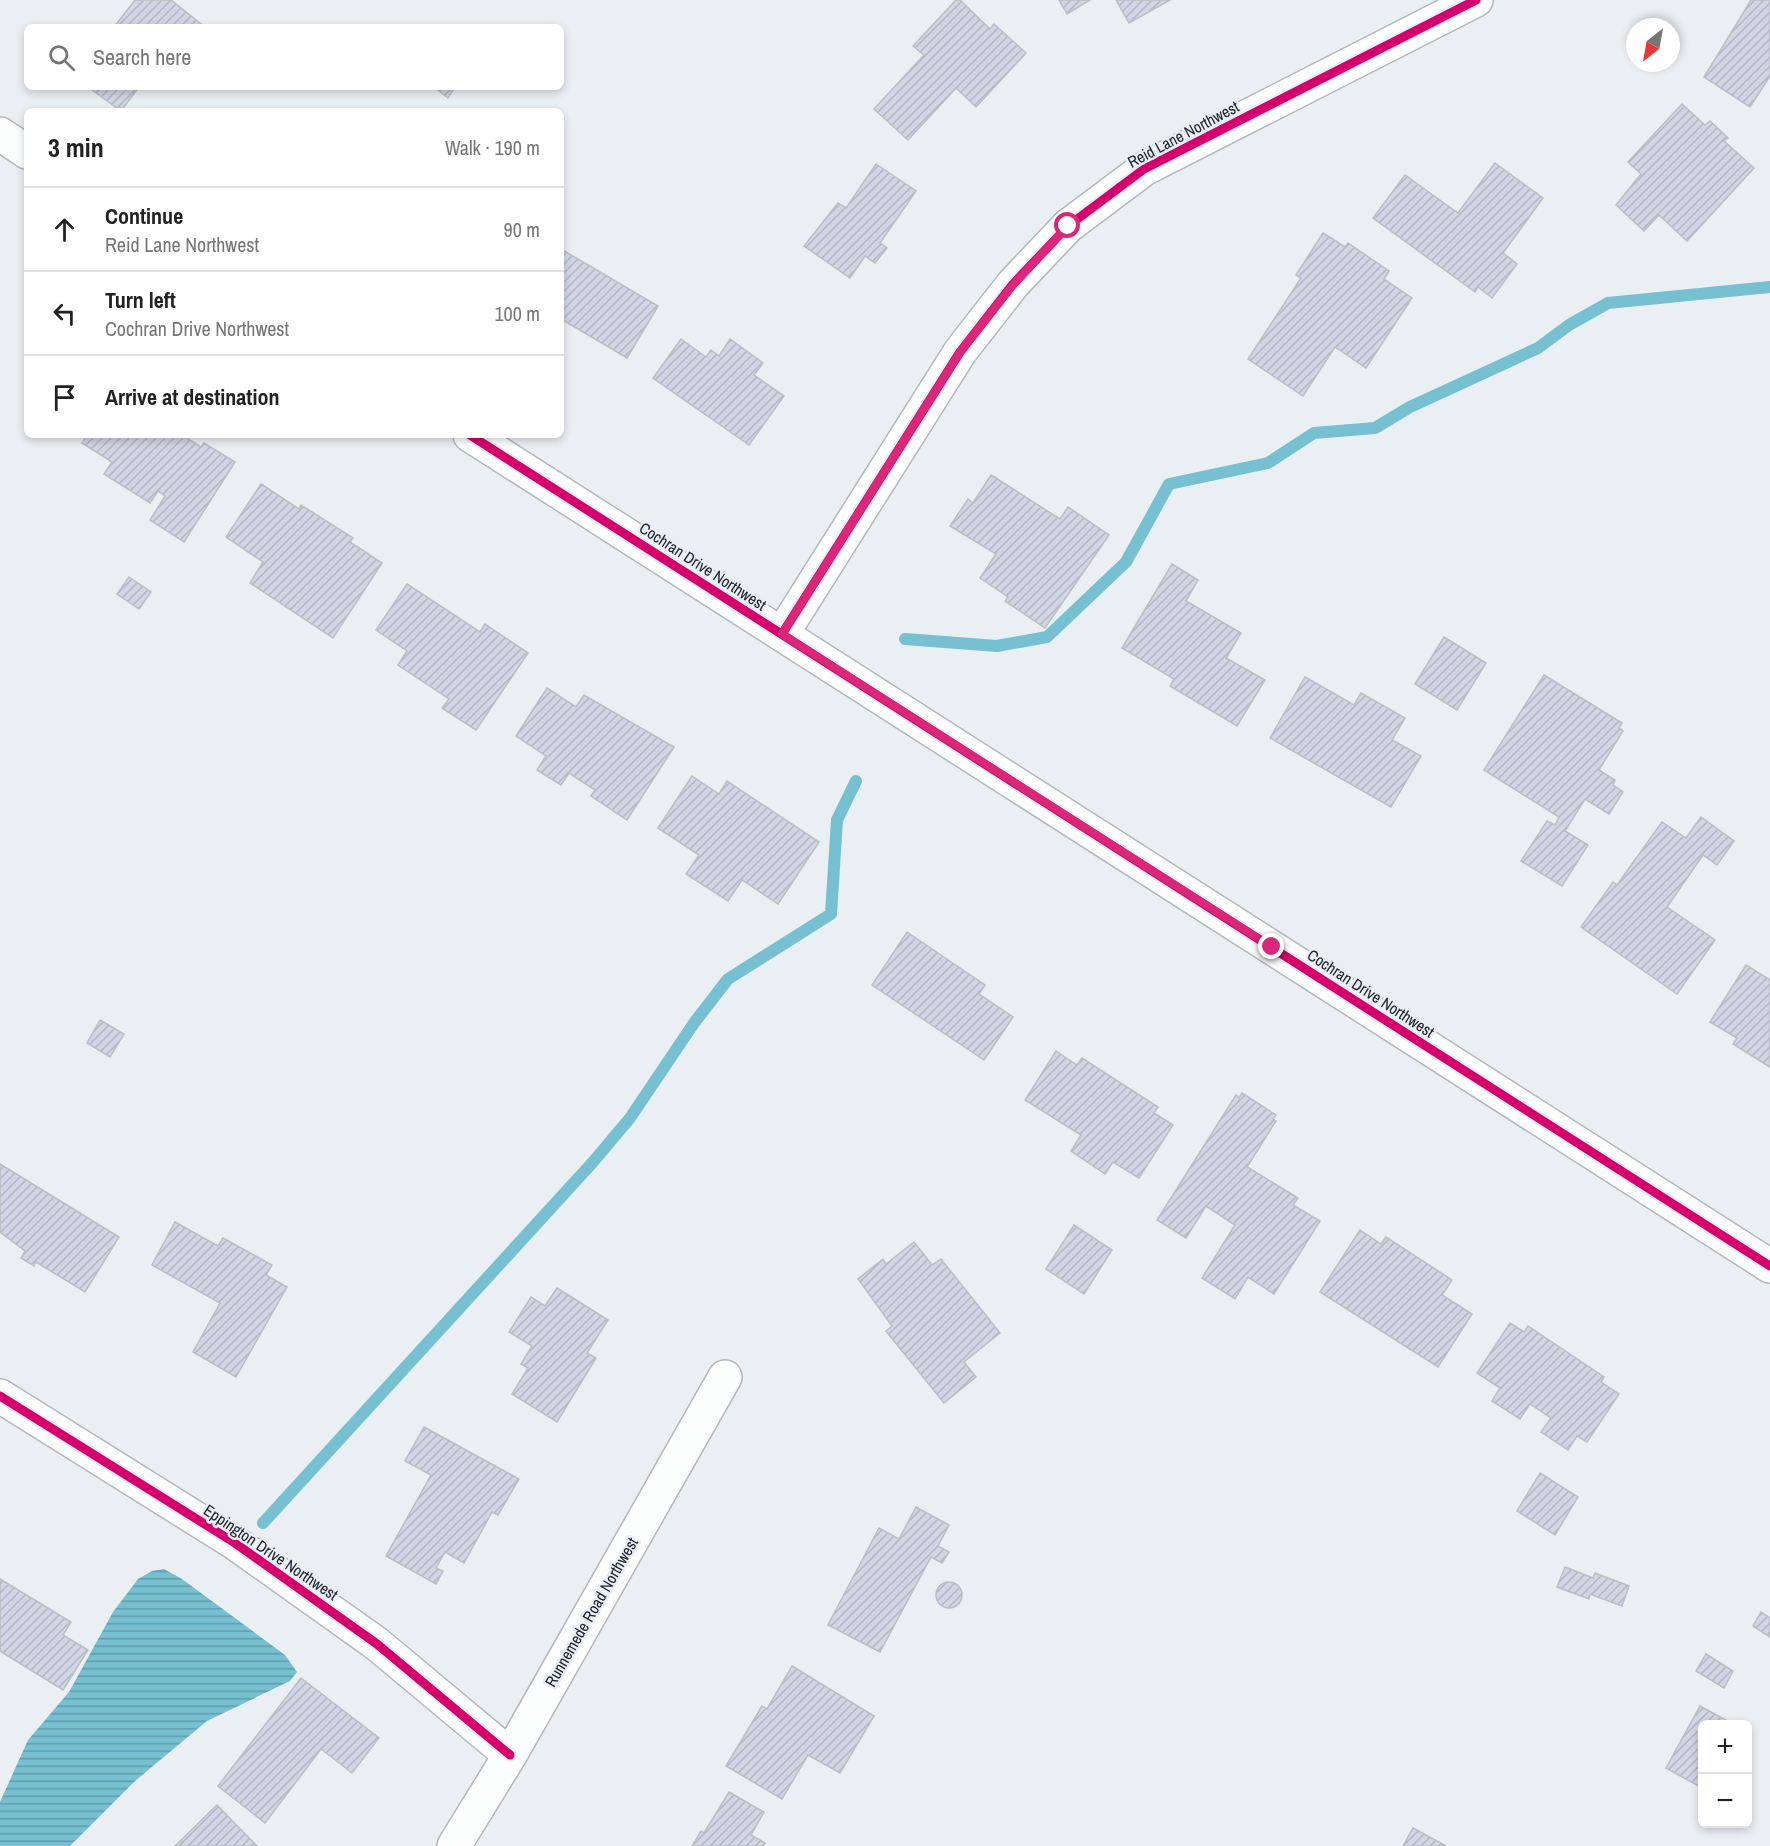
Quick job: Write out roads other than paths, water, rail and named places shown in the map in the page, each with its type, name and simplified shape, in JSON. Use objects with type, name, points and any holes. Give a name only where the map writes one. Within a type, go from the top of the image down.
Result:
[{"type":"street","name":"Reid Lane Northwest","points":[[782,634],[960,352],[1013,285],[1068,226],[1144,169],[1476,0]]},
{"type":"street","points":[[0,134],[24,150]]},
{"type":"street","name":"Cochran Drive Northwest","points":[[475,438],[1770,1266]]},
{"type":"street","name":"Runnemede Road Northwest","points":[[454,1846],[510,1755],[725,1377]]},
{"type":"street","name":"Eppington Drive Northwest","points":[[0,1396],[236,1543],[377,1644],[510,1755]]},
{"type":"water","points":[[164,1569],[182,1579],[285,1655],[297,1672],[290,1681],[207,1721],[135,1781],[70,1846],[0,1846],[0,1802],[28,1740],[69,1692],[113,1612],[138,1579],[152,1571]]},
{"type":"waterway","points":[[905,639],[997,646],[1047,637],[1126,562],[1169,484],[1268,463],[1314,433],[1375,428],[1410,407],[1538,348],[1569,325],[1608,303],[1770,287]]},
{"type":"waterway","points":[[263,1523],[593,1162],[630,1118],[694,1023],[728,979],[831,914],[837,820],[856,781]]}]
